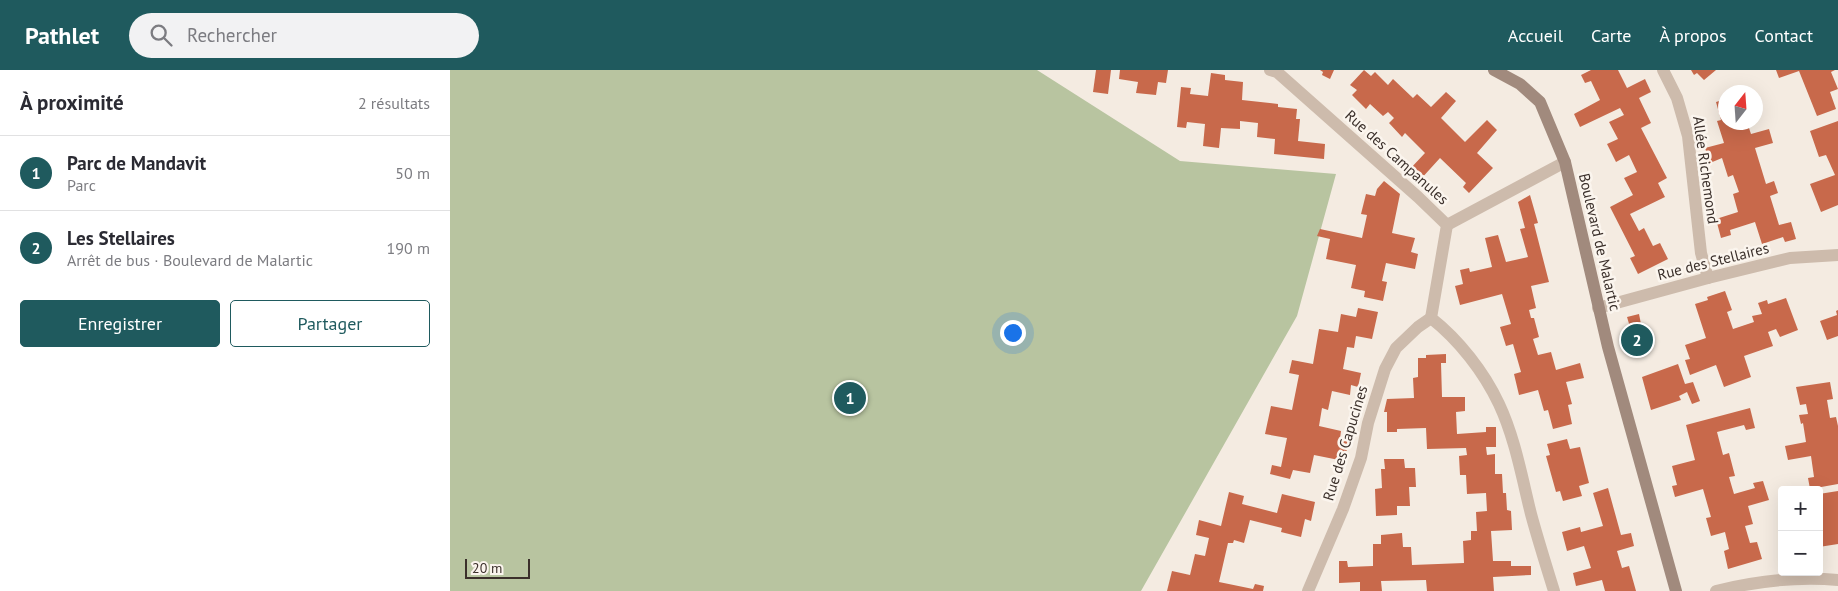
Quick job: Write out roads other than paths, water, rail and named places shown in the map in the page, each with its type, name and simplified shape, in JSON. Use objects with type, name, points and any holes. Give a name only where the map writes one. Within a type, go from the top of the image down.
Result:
[{"type":"street","name":"Rue des Campanules","points":[[1270,70],[1277,72],[1447,225],[1431,318]]},
{"type":"street","name":"Boulevard de Malartic","points":[[1494,70],[1520,84],[1540,102],[1565,162],[1598,308],[1676,591]]},
{"type":"street","name":"Allée Richemond","points":[[1663,70],[1677,98],[1688,136],[1701,253],[1708,278]]},
{"type":"street","points":[[1447,225],[1565,162]]},
{"type":"street","name":"Rue des Stellaires","points":[[1598,308],[1790,258],[1838,255]]},
{"type":"street","points":[[1431,318],[1447,331],[1480,372],[1499,404],[1512,441],[1532,519],[1554,591]]},
{"type":"street","name":"Rue des Capucines","points":[[1308,591],[1343,508],[1361,458],[1368,424],[1385,369],[1396,348],[1418,327],[1431,318]]},
{"type":"street","points":[[1716,591],[1748,583],[1784,579],[1819,578],[1838,580]]},
{"type":"place","name":"Les Stellaires","points":[[1637,340]]},
{"type":"place","name":"Parc de Mandavit","points":[[850,398]]}]
